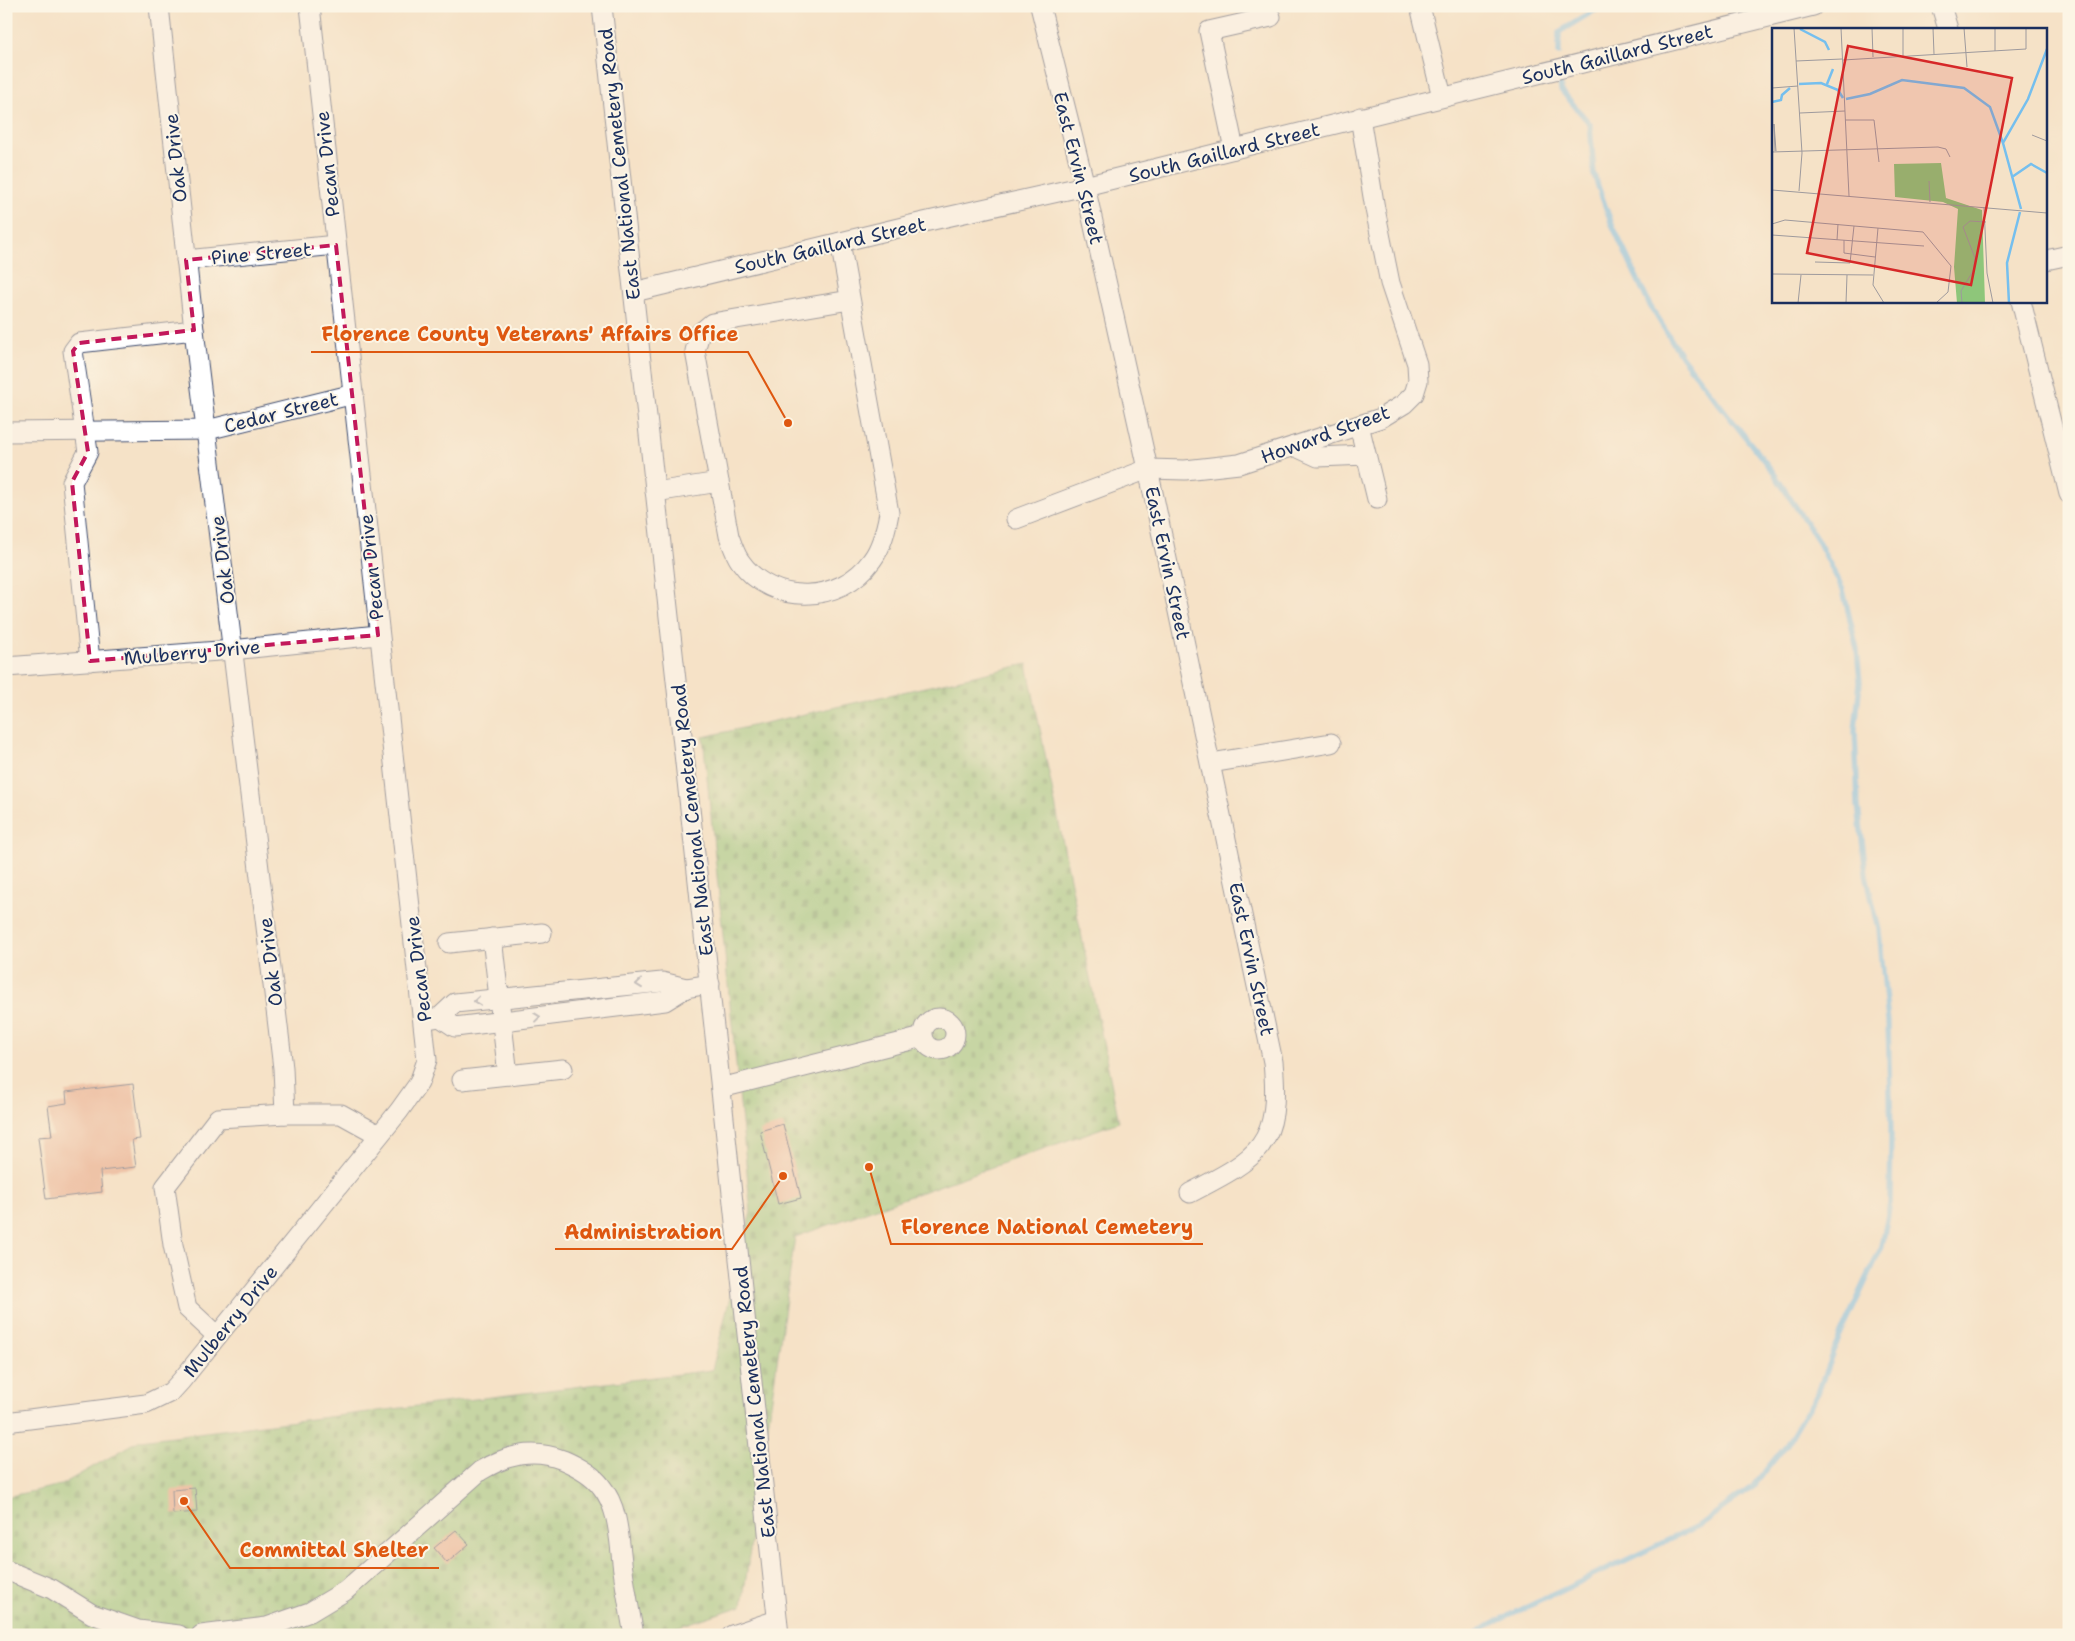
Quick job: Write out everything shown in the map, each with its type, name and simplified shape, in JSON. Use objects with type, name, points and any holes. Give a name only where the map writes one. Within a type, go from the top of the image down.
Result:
[{"type":"street","name":"Oak Drive","points":[[159,6],[194,330],[284,1068],[285,1114]]},
{"type":"street","name":"Pecan Drive","points":[[310,6],[354,394],[378,635],[432,1018],[424,1072],[419,1084],[394,1117]]},
{"type":"street","name":"East National Cemetery Road","points":[[602,6],[710,984],[778,1627]]},
{"type":"street","name":"East Ervin Street","points":[[1040,6],[1084,186],[1148,469],[1273,1062],[1275,1114],[1257,1151],[1244,1162],[1190,1193]]},
{"type":"street","points":[[1420,6],[1442,97]]},
{"type":"street","name":"South Gaillard Street","points":[[634,292],[1084,186],[1813,6]]},
{"type":"street","points":[[1941,6],[1948,28]]},
{"type":"street","points":[[1234,149],[1209,31],[1271,17]]},
{"type":"street","name":"Howard Street","points":[[1016,519],[1148,469],[1184,470],[1239,464],[1381,418],[1404,404],[1414,394],[1418,381],[1417,364],[1390,283],[1375,209],[1360,117]]},
{"type":"street","points":[[840,242],[889,513],[884,536],[874,559],[862,573],[844,586],[824,593],[802,596],[773,587],[761,580],[740,561],[729,536],[695,351],[700,333],[712,323],[850,300]]},
{"type":"street","name":"Pine Street","points":[[186,260],[336,246]]},
{"type":"street","points":[[2048,260],[2069,255]]},
{"type":"street","points":[[2021,302],[2069,494]]},
{"type":"street","points":[[90,661],[72,482],[88,452],[73,351],[79,343],[194,330]]},
{"type":"street","name":"Cedar Street","points":[[6,432],[207,430],[354,394]]},
{"type":"street","points":[[1359,425],[1377,500]]},
{"type":"street","points":[[1294,446],[1318,457],[1366,455]]},
{"type":"street","points":[[655,492],[719,482]]},
{"type":"street","name":"Mulberry Drive","points":[[6,667],[232,650],[378,635]]},
{"type":"street","points":[[1211,763],[1330,743]]},
{"type":"street","points":[[449,943],[542,933]]},
{"type":"street","points":[[492,938],[508,1075]]},
{"type":"street","points":[[432,1018],[455,1003],[662,982],[686,988]]},
{"type":"street","points":[[432,1018],[455,1027],[664,1001],[686,988],[710,984]]},
{"type":"street","points":[[721,1088],[923,1037]]},
{"type":"street","points":[[462,1080],[563,1069]]},
{"type":"street","points":[[217,1336],[187,1308],[173,1245],[165,1187],[218,1118],[285,1114],[341,1114],[379,1135]]},
{"type":"street","name":"Mulberry Drive","points":[[6,1422],[146,1404],[161,1398],[176,1386],[394,1117]]},
{"type":"street","points":[[201,1635],[267,1627],[310,1612],[345,1591],[480,1471],[501,1459],[526,1453],[551,1455],[578,1466],[601,1486],[613,1507],[619,1534],[634,1635]]},
{"type":"street","points":[[6,1570],[52,1589],[92,1614],[138,1630],[179,1635]]},
{"type":"street","points":[[732,1635],[778,1627]]},
{"type":"highlighted area","points":[[336,245],[378,635],[90,661],[72,482],[88,452],[73,351],[79,343],[194,330],[186,260]]},
{"type":"green space","points":[[1027,664],[1119,1122],[795,1237],[742,1606],[652,1635],[6,1635],[6,1497],[61,1485],[140,1440],[712,1370],[751,1212],[703,737]]},
{"type":"building","points":[[133,1084],[140,1139],[132,1140],[136,1167],[100,1171],[102,1192],[46,1199],[38,1137],[52,1136],[48,1106],[67,1103],[66,1092]]},
{"type":"building","points":[[783,1124],[801,1198],[778,1204],[760,1131]]},
{"type":"building","points":[[195,1488],[197,1512],[173,1514],[172,1490]]},
{"type":"building","points":[[456,1530],[469,1544],[447,1563],[434,1548]]},
{"type":"waterway","points":[[1559,53],[1559,32],[1602,6]]},
{"type":"waterway","points":[[1475,1635],[1493,1623],[1698,1526],[1752,1487],[1787,1444],[1818,1393],[1833,1351],[1882,1246],[1890,1203],[1891,1132],[1888,1022],[1879,930],[1866,874],[1858,805],[1855,730],[1860,682],[1857,649],[1843,590],[1817,539],[1773,472],[1682,357],[1649,304],[1611,222],[1594,175],[1590,124],[1561,90],[1560,83]]},
{"type":"place","name":"Florence County Veterans' Affairs Office","points":[[788,423]]},
{"type":"place","name":"Florence National Cemetery","points":[[869,1167]]},
{"type":"place","name":"Administration","points":[[783,1176]]},
{"type":"place","name":"Committal Shelter","points":[[184,1501]]}]
